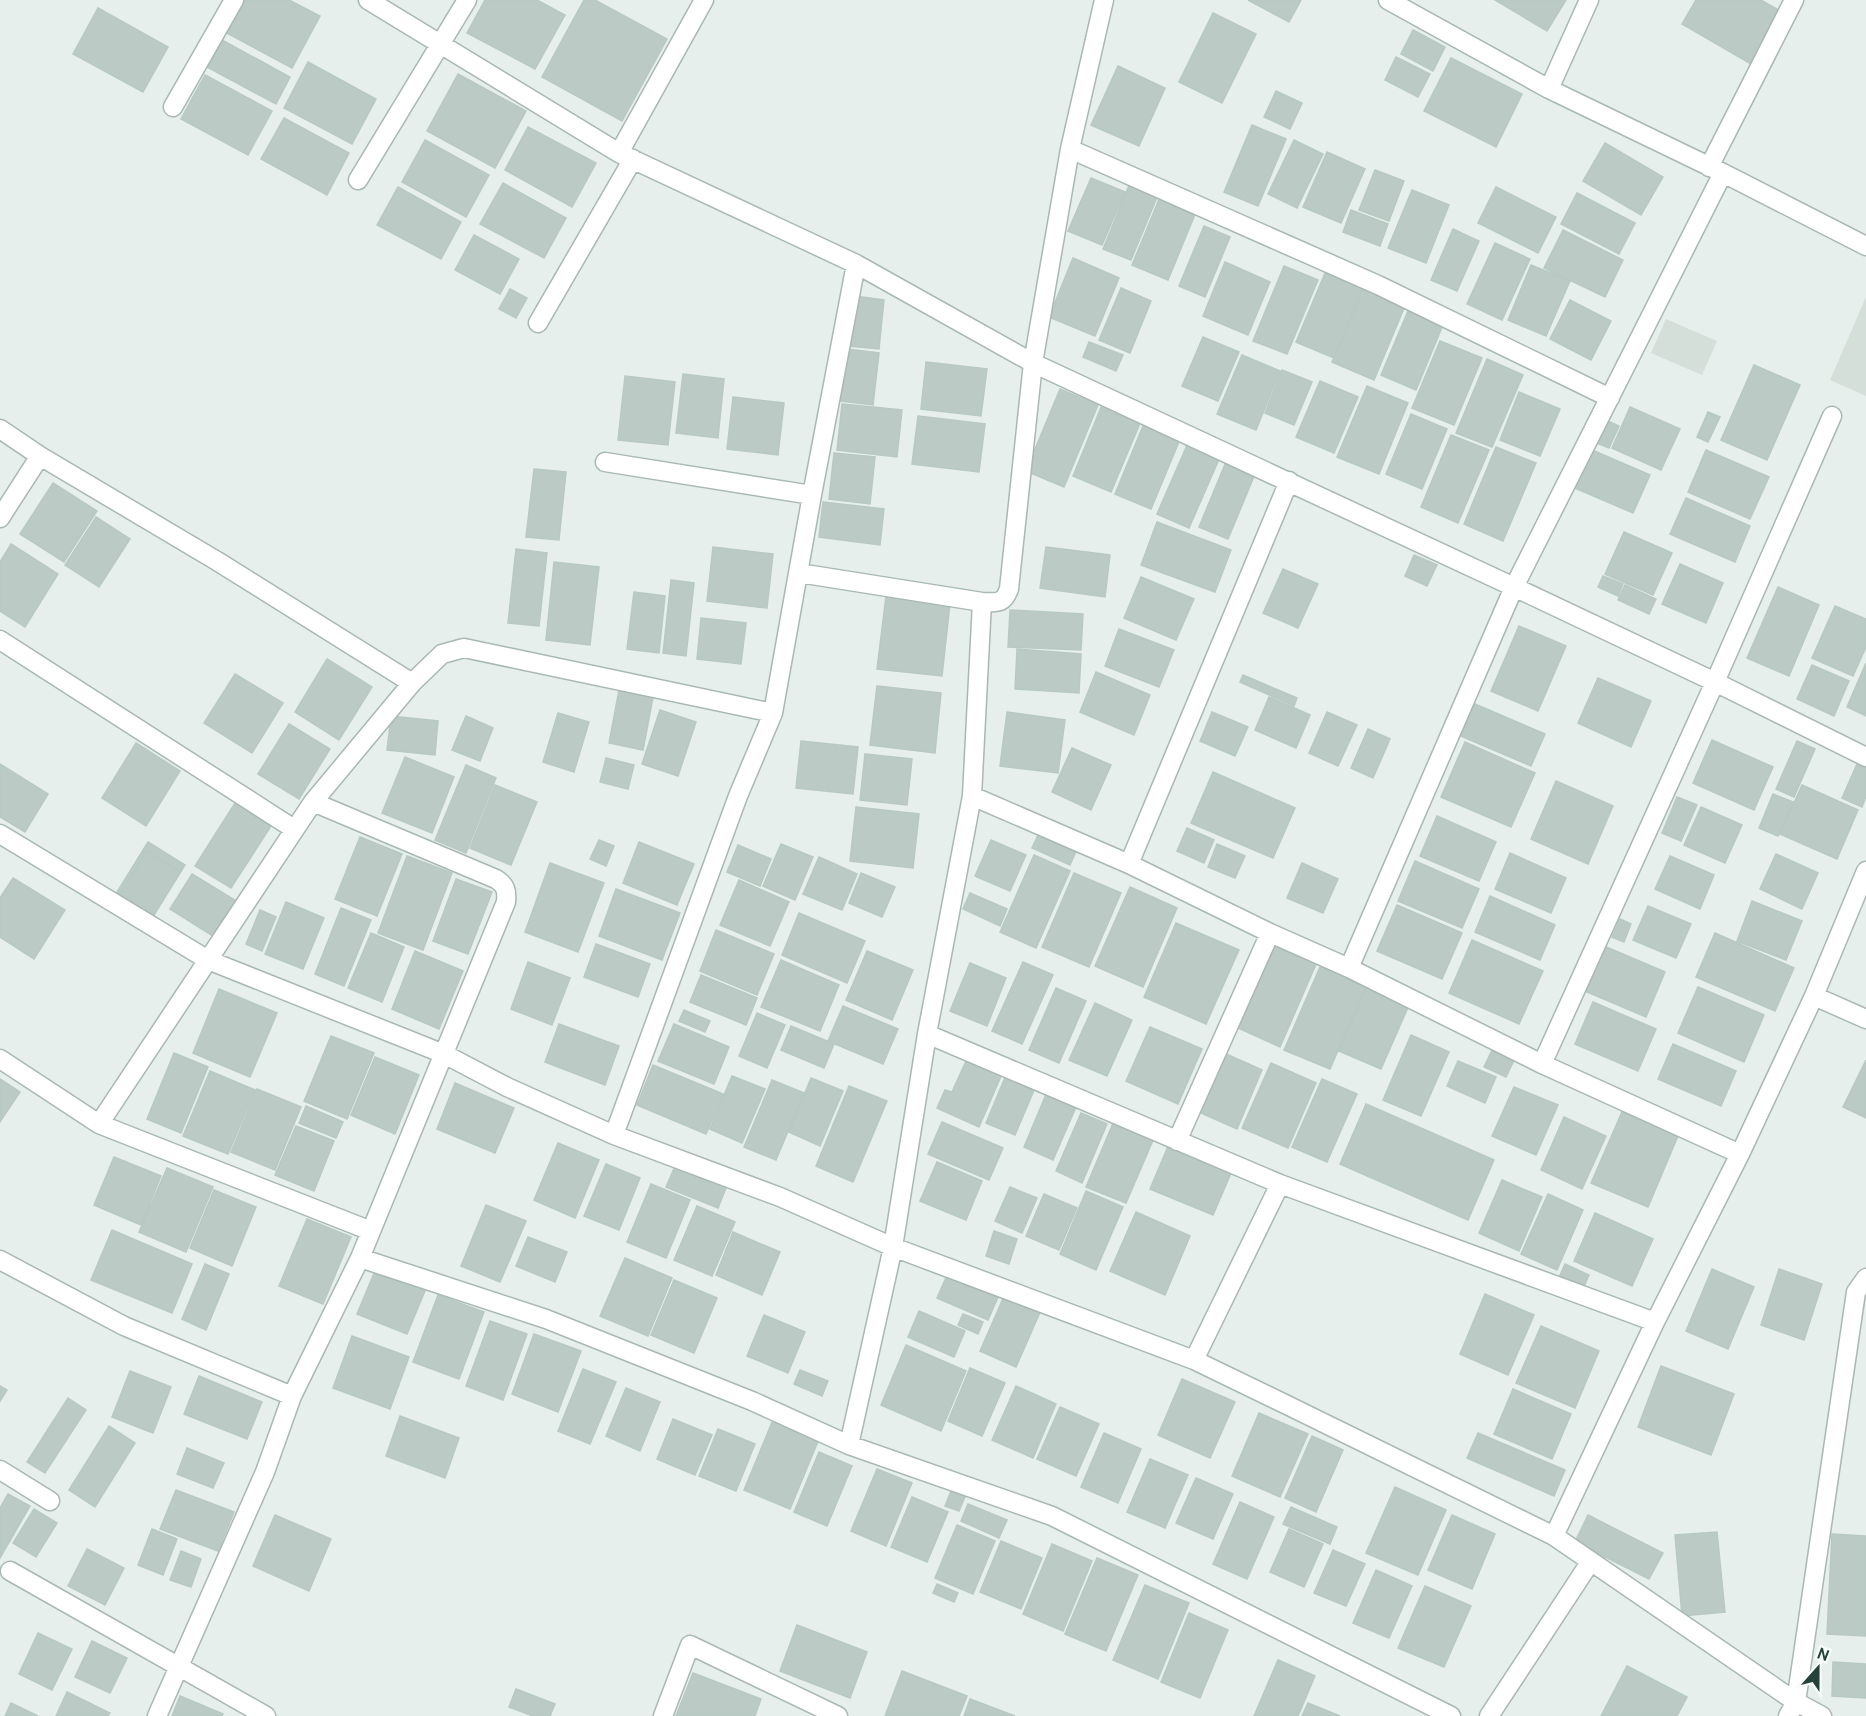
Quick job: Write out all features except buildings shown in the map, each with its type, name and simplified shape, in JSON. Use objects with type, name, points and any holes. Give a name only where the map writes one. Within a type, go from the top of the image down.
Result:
[{"type":"street","points":[[173,107],[234,0]]},
{"type":"street","points":[[369,0],[626,156],[856,264],[1033,363],[1715,682],[1866,758]]},
{"type":"street","points":[[358,180],[467,0]]},
{"type":"street","points":[[538,323],[626,156],[704,0]]},
{"type":"street","points":[[799,573],[981,602],[1000,602],[1005,599],[1009,589],[1033,363],[1070,148],[1104,0]]},
{"type":"street","points":[[1388,0],[1412,6],[1549,89],[1866,246]]},
{"type":"street","points":[[1549,89],[1589,0]]},
{"type":"street","points":[[1349,968],[1514,587],[1610,398],[1794,0]]},
{"type":"street","points":[[1070,148],[1378,285],[1610,398]]},
{"type":"street","points":[[614,1135],[734,806],[773,713],[856,264]]},
{"type":"street","points":[[1542,1064],[1715,682],[1832,416]]},
{"type":"street","points":[[0,429],[40,456],[217,561],[412,683]]},
{"type":"street","points":[[0,518],[40,456]]},
{"type":"street","points":[[605,462],[812,495]]},
{"type":"street","points":[[1130,864],[1288,481]]},
{"type":"street","points":[[849,1445],[893,1247],[927,1034],[972,796],[981,602]]},
{"type":"street","points":[[0,640],[294,830]]},
{"type":"street","points":[[99,1124],[313,802],[412,683],[442,654],[464,648],[773,713]]},
{"type":"street","points":[[972,796],[1130,864],[1270,933],[1349,968],[1542,1064],[1740,1155]]},
{"type":"street","points":[[157,1716],[265,1472],[292,1396],[360,1258],[506,902],[507,892],[503,883],[496,879],[313,802]]},
{"type":"street","points":[[0,834],[208,960],[444,1054],[507,1088],[614,1135],[780,1197],[893,1247],[1194,1360],[1554,1536],[1792,1709],[1822,1716]]},
{"type":"street","points":[[1554,1536],[1655,1323],[1740,1155],[1814,996],[1866,871]]},
{"type":"street","points":[[1177,1141],[1270,933]]},
{"type":"street","points":[[1814,996],[1866,1019]]},
{"type":"street","points":[[927,1034],[1280,1184],[1655,1323]]},
{"type":"street","points":[[0,1059],[99,1124],[371,1231]]},
{"type":"street","points":[[1194,1360],[1280,1184]]},
{"type":"street","points":[[360,1258],[546,1319],[752,1401],[849,1445],[1052,1516],[1451,1716]]},
{"type":"street","points":[[0,1261],[124,1326],[292,1396]]},
{"type":"street","points":[[1792,1709],[1856,1292],[1866,1278]]},
{"type":"street","points":[[0,1470],[50,1501]]},
{"type":"street","points":[[1489,1716],[1591,1561]]},
{"type":"street","points":[[10,1571],[266,1716]]},
{"type":"street","points":[[663,1716],[690,1645],[838,1716]]},
{"type":"shaded area","points":[[1866,297],[1866,396],[1830,380]]},
{"type":"shaded area","points":[[1666,319],[1717,341],[1702,375],[1651,353]]}]
